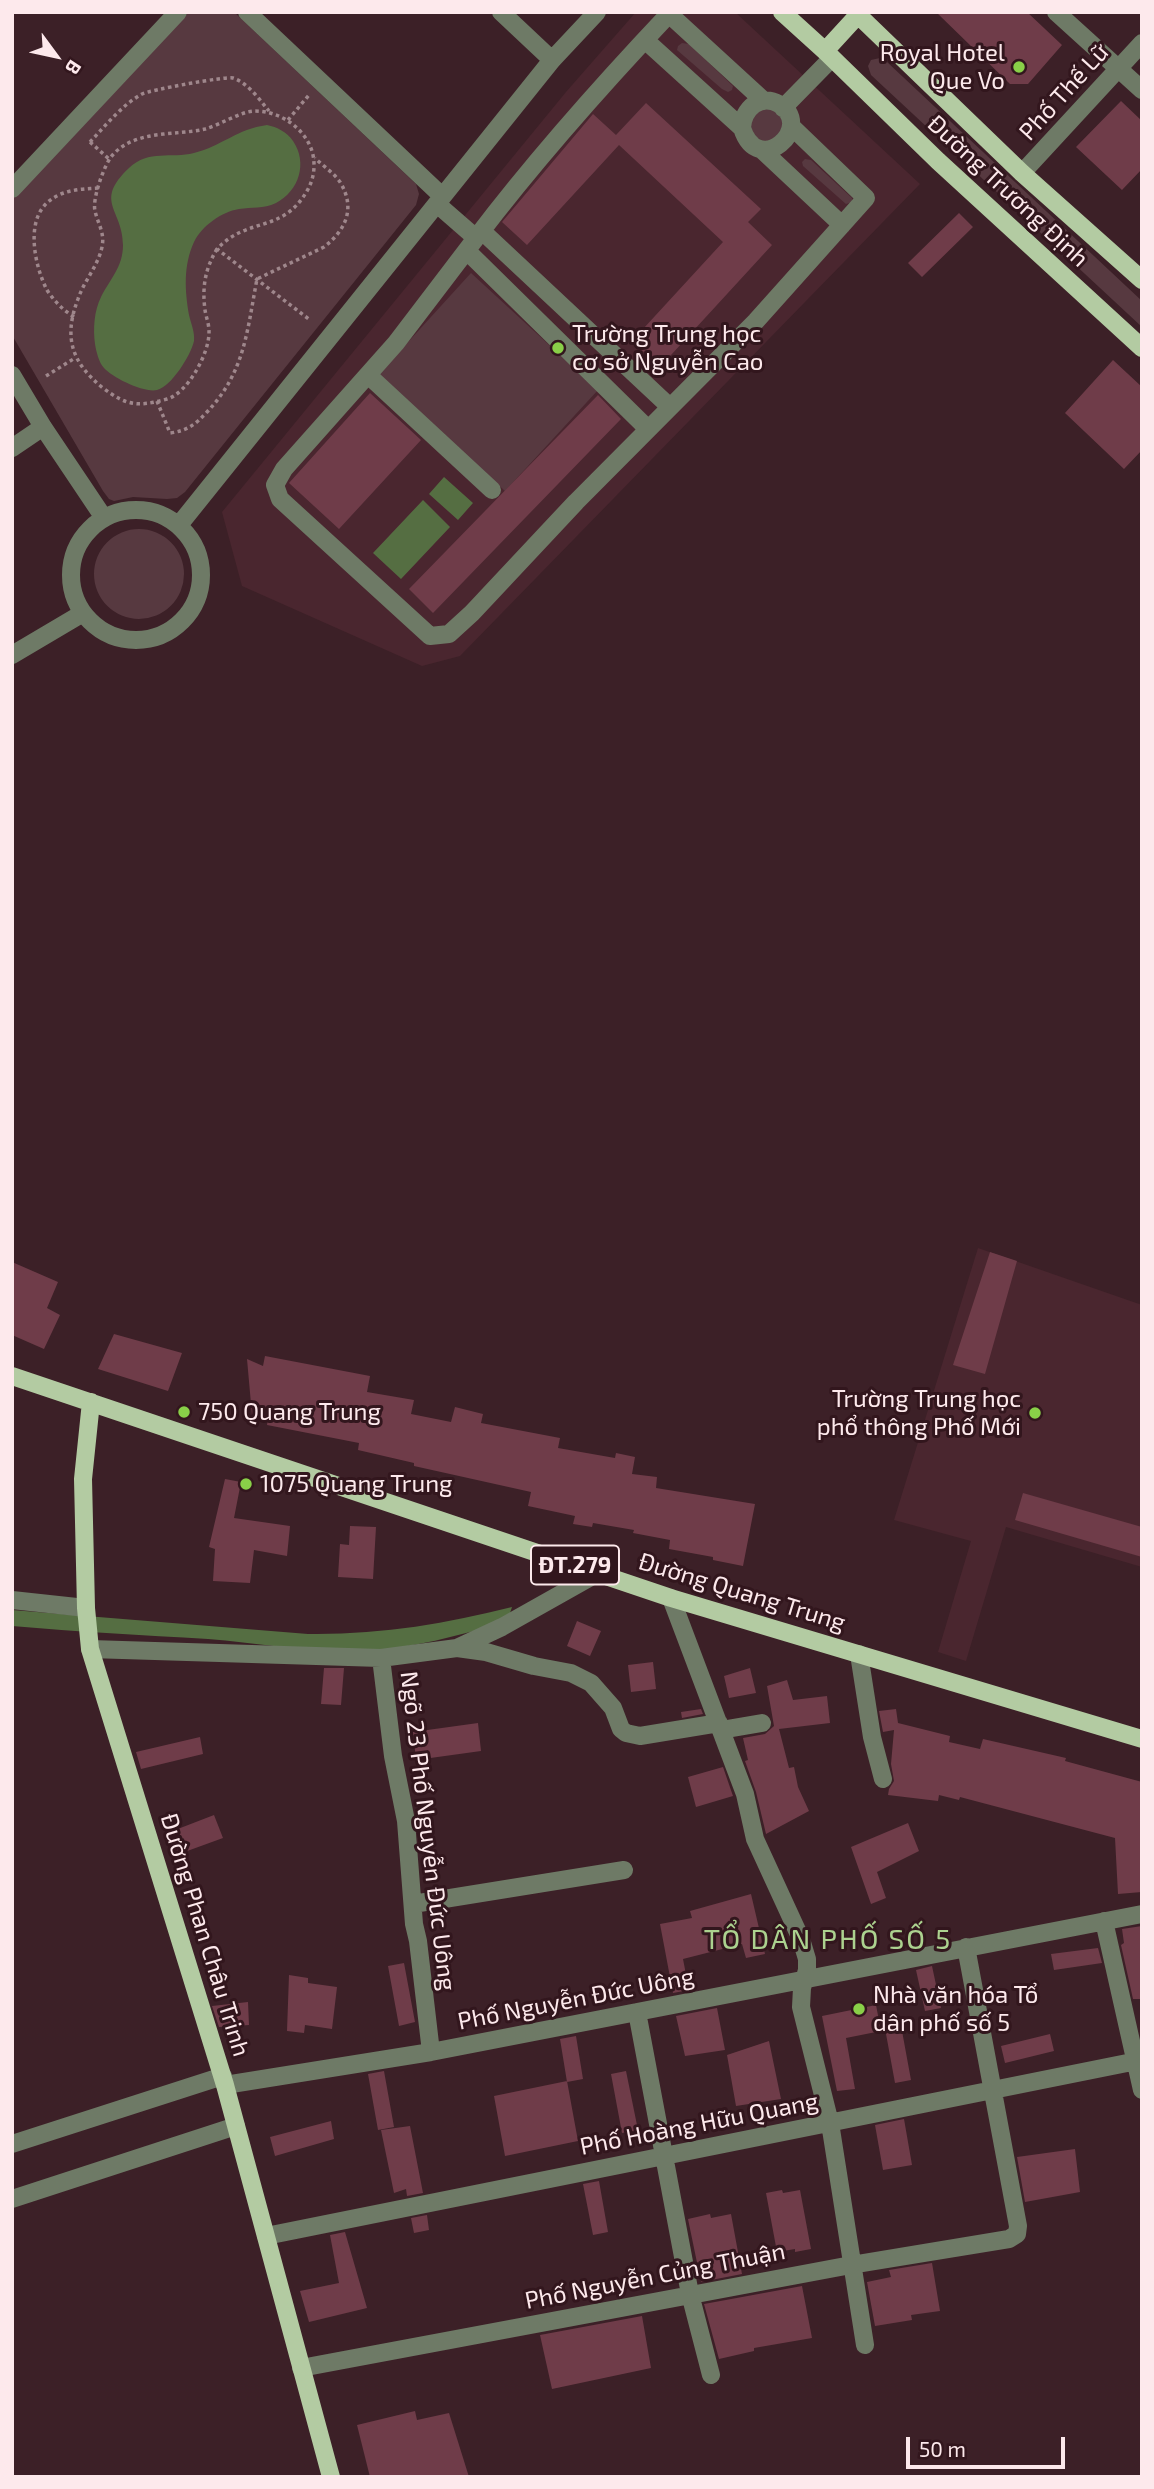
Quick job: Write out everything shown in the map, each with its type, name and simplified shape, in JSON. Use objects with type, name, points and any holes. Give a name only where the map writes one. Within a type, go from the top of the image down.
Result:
[{"type":"main road","name":"Đường Trương Định","points":[[782,12],[938,161],[1142,348]]},
{"type":"main road","name":"Đường Trương Định","points":[[857,14],[1022,173],[1142,280]]},
{"type":"main road","points":[[829,55],[857,14]]},
{"type":"main road","name":"Đường Quang Trung","points":[[12,1376],[671,1598],[1142,1739]]},
{"type":"main road","name":"Đường Phan Châu Trinh","points":[[91,1402],[83,1479],[86,1608],[90,1649],[224,2080],[331,2477]]},
{"type":"street","points":[[12,188],[178,12]]},
{"type":"street","points":[[247,12],[439,200],[475,240],[514,298],[648,429]]},
{"type":"street","points":[[501,12],[552,60]]},
{"type":"street","points":[[179,525],[552,60],[597,12]]},
{"type":"street","points":[[1056,12],[1142,90]]},
{"type":"street","points":[[765,101],[669,14],[601,86],[516,184],[396,344],[284,469],[275,485],[280,499],[430,636],[449,634],[472,614],[576,502],[756,321],[866,198],[791,126]]},
{"type":"street","points":[[645,40],[742,128],[749,142],[762,150],[842,225]]},
{"type":"street","name":"Phố Thế Lữ","points":[[1022,173],[1142,43]]},
{"type":"street","points":[[783,108],[829,55]]},
{"type":"street","points":[[742,128],[745,113],[750,107],[772,101],[783,108],[790,117],[791,126],[785,141],[779,146],[762,150]]},
{"type":"street","points":[[475,240],[532,277],[670,407]]},
{"type":"street","points":[[514,298],[532,277]]},
{"type":"street","points":[[551,334],[570,313]]},
{"type":"street","points":[[569,352],[589,331]]},
{"type":"street","points":[[610,391],[631,371]]},
{"type":"street","points":[[12,375],[104,518]]},
{"type":"street","points":[[368,375],[492,490]]},
{"type":"street","points":[[12,448],[43,427]]},
{"type":"street","points":[[143,510],[162,514],[179,525],[194,545],[201,569],[198,594],[191,609],[180,622],[158,636],[133,640],[102,630],[83,612],[72,585],[74,556],[89,530],[104,518],[123,511],[143,510]]},
{"type":"street","points":[[12,656],[83,612]]},
{"type":"street","points":[[457,1648],[502,1627],[598,1573]]},
{"type":"street","points":[[671,1598],[745,1794],[755,1839],[801,1939],[807,1959],[802,2007],[830,2123],[865,2345]]},
{"type":"street","points":[[12,1600],[86,1608]]},
{"type":"street","points":[[90,1649],[382,1658],[457,1648],[486,1652],[571,1673],[591,1683],[613,1708],[621,1729],[626,1733],[640,1736],[762,1723]]},
{"type":"street","points":[[859,1654],[883,1779]]},
{"type":"street","name":"Ngõ 23 Phố Nguyễn Đức Uông","points":[[382,1658],[393,1756],[406,1821],[431,2052]]},
{"type":"street","points":[[413,1904],[624,1870]]},
{"type":"street","name":"Phố Nguyễn Đức Uông","points":[[12,2144],[224,2080],[431,2052],[1142,1914]]},
{"type":"street","points":[[1104,1921],[1139,2061],[1142,2090]]},
{"type":"street","points":[[966,1947],[993,2090]]},
{"type":"street","points":[[637,2012],[690,2294],[711,2375]]},
{"type":"street","name":"Phố Hoàng Hữu Quang","points":[[266,2236],[1139,2061]]},
{"type":"street","name":"Phố Nguyễn Củng Thuận","points":[[301,2368],[851,2264],[1009,2239],[1017,2234],[1018,2226],[993,2090]]},
{"type":"street","points":[[12,2199],[236,2126]]},
{"type":"path","points":[[90,142],[127,104],[144,93],[231,77],[244,85],[270,113]]},
{"type":"path","points":[[288,120],[312,91]]},
{"type":"path","points":[[252,110],[288,120],[302,132],[312,149],[312,182],[301,202],[277,220],[236,233],[217,249],[205,273],[203,292],[209,331],[207,349],[190,381],[172,398],[142,404],[124,402],[86,372],[75,358],[71,341],[78,300],[99,258],[103,243],[101,226],[94,209],[103,169],[113,154],[133,142],[160,134],[205,129],[252,110]]},
{"type":"path","points":[[84,137],[109,159]]},
{"type":"path","points":[[257,279],[324,247],[332,241],[345,222],[349,209],[339,180],[313,157]]},
{"type":"path","points":[[74,317],[60,306],[46,288],[37,258],[36,226],[43,207],[59,195],[74,189],[99,188]]},
{"type":"path","points":[[217,249],[310,320]]},
{"type":"path","points":[[157,401],[170,433],[184,431],[196,424],[222,396],[239,366],[257,279]]},
{"type":"path","points":[[46,376],[75,358]]},
{"type":"shaded area","points":[[189,12],[234,12],[416,184],[419,194],[416,205],[185,492],[177,498],[133,497],[114,501],[103,491],[12,335],[12,195]]},
{"type":"shaded area","name":"Trường Trung học cơ sở Nguyễn Cao","points":[[636,12],[735,12],[920,184],[460,656],[422,666],[242,586],[222,512],[566,92]]},
{"type":"shaded area","points":[[682,43],[689,44],[733,86],[732,90],[728,92],[722,89],[677,50]]},
{"type":"shaded area","points":[[880,58],[1142,301],[1142,327],[871,75],[868,66],[871,60]]},
{"type":"shaded area","points":[[767,109],[779,113],[783,125],[779,137],[767,141],[755,137],[751,125],[755,113]]},
{"type":"shaded area","points":[[267,125],[285,133],[298,149],[300,167],[295,184],[284,198],[276,203],[226,213],[207,225],[197,236],[190,251],[186,278],[194,341],[185,362],[174,377],[162,388],[151,390],[129,384],[114,376],[99,360],[94,326],[99,302],[122,253],[122,233],[111,198],[118,180],[144,158],[194,153],[247,130]]},
{"type":"shaded area","points":[[805,159],[811,160],[852,198],[853,202],[846,204],[803,166]]},
{"type":"shaded area","points":[[471,273],[598,390],[505,491],[379,374]]},
{"type":"shaded area","points":[[444,477],[473,503],[458,520],[429,494]]},
{"type":"shaded area","points":[[423,500],[450,527],[401,579],[373,553]]},
{"type":"shaded area","points":[[139,529],[156,532],[171,542],[181,557],[184,574],[181,591],[171,606],[156,616],[139,619],[122,616],[107,606],[97,591],[94,574],[97,557],[107,542],[122,532]]},
{"type":"shaded area","name":"Trường Trung học phổ thông Phố Mới","points":[[978,1248],[1142,1305],[1142,1567],[1006,1527],[966,1661],[938,1652],[971,1541],[894,1520]]},
{"type":"shaded area","points":[[512,1607],[507,1622],[417,1644],[362,1651],[324,1651],[208,1639],[12,1626],[12,1610],[334,1634],[411,1627]]},
{"type":"building","points":[[936,12],[1027,12],[1062,45],[1028,84],[1010,84]]},
{"type":"building","points":[[1121,101],[1142,121],[1142,169],[1122,190],[1076,147]]},
{"type":"building","points":[[646,103],[761,209],[748,222],[772,245],[660,367],[632,341],[723,242],[619,145],[527,245],[502,222],[593,114],[616,135]]},
{"type":"building","points":[[959,213],[973,227],[922,277],[908,263]]},
{"type":"building","points":[[1113,360],[1142,387],[1142,450],[1124,469],[1065,413]]},
{"type":"building","points":[[370,393],[421,440],[339,529],[289,483]]},
{"type":"building","points":[[598,395],[621,419],[433,613],[409,589]]},
{"type":"building","points":[[990,1252],[1017,1261],[985,1374],[953,1365]]},
{"type":"building","points":[[12,1262],[58,1282],[47,1308],[60,1315],[44,1349],[12,1335]]},
{"type":"building","points":[[114,1334],[182,1353],[168,1391],[98,1369]]},
{"type":"building","points":[[265,1356],[370,1376],[367,1392],[414,1400],[411,1414],[451,1422],[455,1407],[483,1414],[481,1423],[560,1438],[558,1448],[615,1458],[616,1453],[635,1457],[632,1474],[657,1477],[656,1488],[755,1504],[743,1566],[669,1549],[670,1540],[633,1533],[634,1530],[593,1523],[592,1527],[573,1524],[575,1516],[528,1506],[531,1492],[414,1466],[414,1463],[358,1450],[359,1443],[267,1425],[268,1419],[252,1415],[247,1359],[263,1366]]},
{"type":"building","points":[[225,1479],[241,1482],[234,1518],[290,1526],[287,1556],[254,1550],[250,1583],[213,1581],[215,1549],[209,1547]]},
{"type":"building","points":[[1023,1493],[1142,1527],[1142,1557],[1015,1520]]},
{"type":"building","points":[[350,1526],[376,1527],[373,1579],[338,1577],[340,1544],[349,1545]]},
{"type":"building","points":[[577,1621],[601,1631],[590,1656],[567,1646]]},
{"type":"building","points":[[653,1662],[656,1689],[631,1692],[628,1665]]},
{"type":"building","points":[[324,1668],[344,1668],[341,1705],[321,1704]]},
{"type":"building","points":[[750,1668],[756,1693],[729,1698],[724,1676]]},
{"type":"building","points":[[787,1680],[793,1700],[827,1696],[830,1723],[779,1729],[789,1768],[794,1767],[798,1787],[809,1811],[766,1834],[745,1761],[748,1760],[743,1738],[765,1734],[774,1726],[767,1686]]},
{"type":"building","points":[[701,1709],[703,1714],[682,1718],[681,1712]]},
{"type":"building","points":[[896,1709],[898,1723],[950,1736],[949,1742],[980,1749],[983,1739],[1066,1758],[1065,1761],[1142,1782],[1142,1892],[1118,1894],[1115,1838],[960,1797],[959,1800],[939,1795],[938,1801],[888,1795],[894,1781],[891,1764],[894,1730],[883,1732],[879,1711]]},
{"type":"building","points":[[478,1723],[481,1751],[416,1760],[413,1732]]},
{"type":"building","points":[[200,1737],[203,1754],[141,1769],[136,1752]]},
{"type":"building","points":[[723,1767],[733,1796],[696,1807],[688,1777]]},
{"type":"building","points":[[214,1815],[223,1838],[179,1854],[170,1832]]},
{"type":"building","points":[[908,1823],[919,1851],[877,1872],[886,1898],[871,1904],[851,1847]]},
{"type":"building","points":[[751,1894],[765,1954],[746,1958],[742,1944],[683,1959],[689,1990],[673,1993],[660,1924],[692,1918],[690,1911]]},
{"type":"building","points":[[1142,1926],[1142,1999],[1133,1999],[1121,1945],[1124,1943],[1122,1929]]},
{"type":"building","points":[[1098,1948],[1102,1963],[1054,1970],[1051,1954]]},
{"type":"building","points":[[404,1963],[415,2022],[399,2026],[388,1966]]},
{"type":"building","points":[[932,1966],[941,2008],[925,2011],[916,1970]]},
{"type":"building","points":[[289,1975],[308,1978],[308,1983],[337,1987],[332,2029],[305,2025],[304,2033],[287,2031]]},
{"type":"building","points":[[248,2002],[249,2025],[219,2027],[212,2006]]},
{"type":"building","points":[[876,2005],[881,2031],[846,2038],[855,2089],[837,2091],[822,2016]]},
{"type":"building","points":[[717,2008],[725,2050],[685,2056],[676,2016]]},
{"type":"building","points":[[900,2020],[911,2080],[895,2083],[884,2023]]},
{"type":"building","points":[[1050,2034],[1054,2051],[1005,2063],[1001,2046]]},
{"type":"building","points":[[576,2036],[583,2079],[567,2082],[560,2039]]},
{"type":"building","points":[[769,2041],[781,2099],[736,2106],[727,2055]]},
{"type":"building","points":[[384,2071],[394,2127],[378,2130],[368,2074]]},
{"type":"building","points":[[626,2071],[638,2130],[622,2133],[611,2074]]},
{"type":"building","points":[[567,2081],[578,2141],[505,2156],[494,2096]]},
{"type":"building","points":[[904,2119],[912,2165],[883,2170],[875,2125]]},
{"type":"building","points":[[331,2121],[334,2139],[275,2156],[270,2137]]},
{"type":"building","points":[[410,2126],[423,2193],[407,2196],[406,2189],[394,2193],[381,2130]]},
{"type":"building","points":[[1075,2149],[1080,2192],[1025,2202],[1017,2157]]},
{"type":"building","points":[[599,2181],[608,2232],[593,2235],[583,2184]]},
{"type":"building","points":[[782,2190],[783,2193],[800,2190],[811,2249],[777,2252],[766,2193]]},
{"type":"building","points":[[710,2214],[711,2218],[731,2214],[742,2274],[701,2282],[688,2219]]},
{"type":"building","points":[[427,2215],[429,2230],[414,2233],[411,2218]]},
{"type":"building","points":[[345,2232],[367,2308],[309,2322],[300,2291],[339,2283],[330,2235]]},
{"type":"building","points":[[932,2263],[940,2311],[911,2315],[912,2320],[875,2326],[867,2282],[891,2277],[889,2270]]},
{"type":"building","points":[[802,2286],[812,2338],[754,2348],[754,2351],[719,2359],[704,2304]]},
{"type":"building","points":[[642,2316],[651,2368],[552,2389],[540,2335]]},
{"type":"building","points":[[415,2411],[417,2420],[449,2413],[469,2477],[370,2477],[357,2425]]},
{"type":"place","name":"Royal Hotel Que Vo","points":[[1019,67]]},
{"type":"place","name":"Trường Trung học cơ sở Nguyễn Cao","points":[[558,348]]},
{"type":"place","name":"750 Quang Trung","points":[[184,1412]]},
{"type":"place","name":"Trường Trung học phổ thông Phố Mới","points":[[1035,1413]]},
{"type":"place","name":"1075 Quang Trung","points":[[246,1484]]},
{"type":"place","name":"Nhà văn hóa Tổ dân phố số 5","points":[[859,2009]]},
{"type":"district","name":"TỔ DÂN PHỐ SỐ 5","points":[[828,1940]]}]
